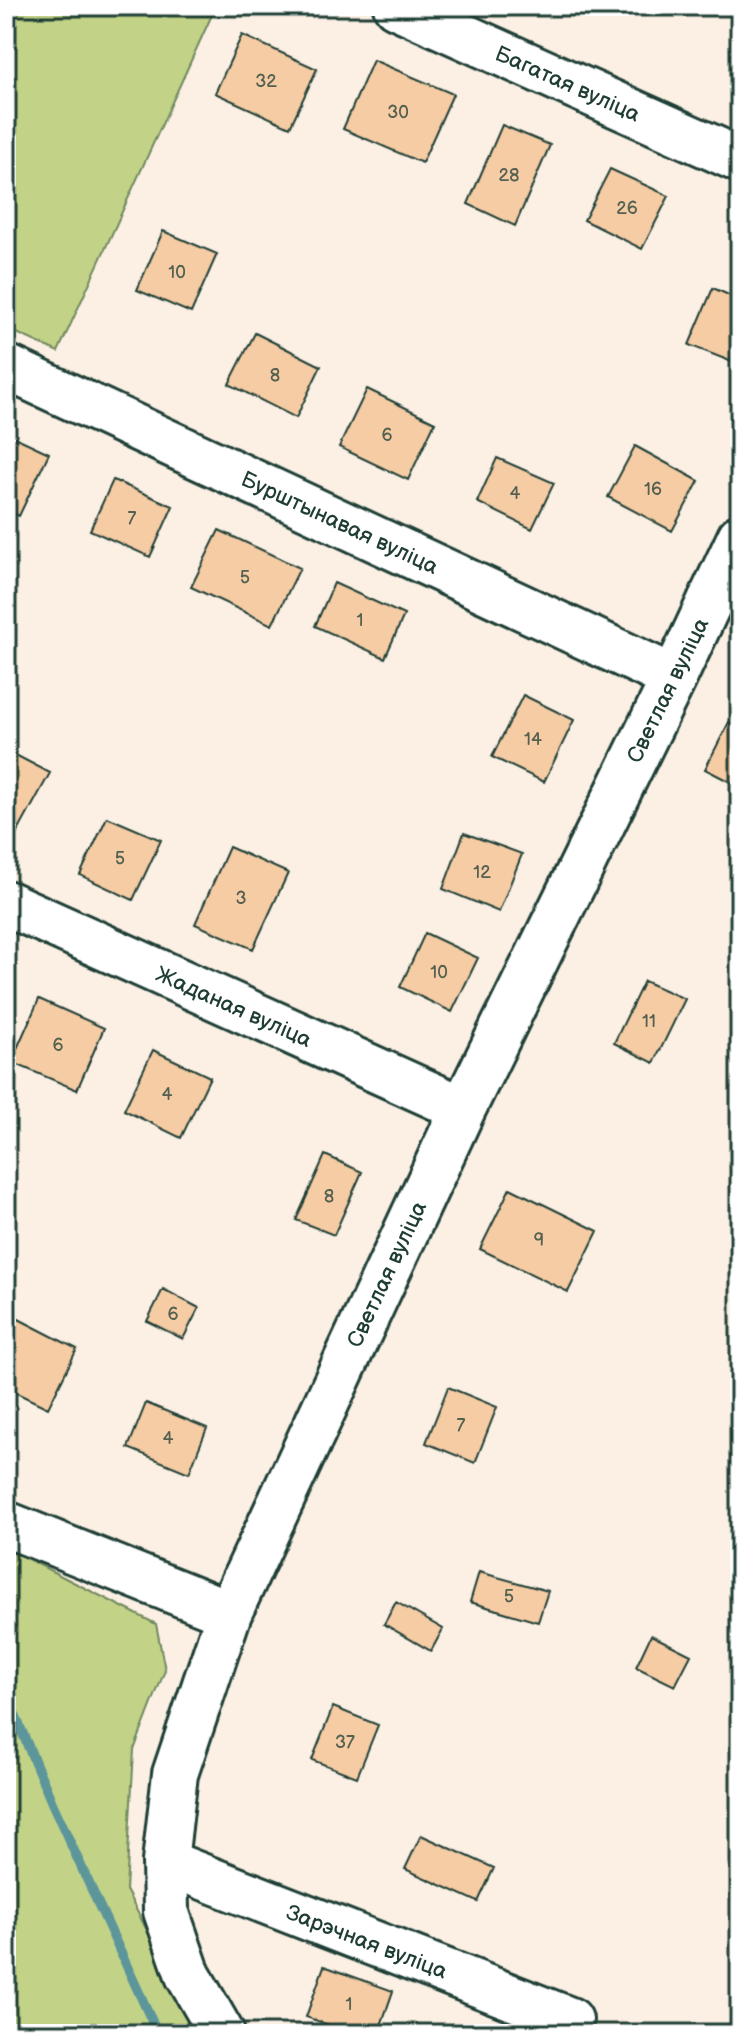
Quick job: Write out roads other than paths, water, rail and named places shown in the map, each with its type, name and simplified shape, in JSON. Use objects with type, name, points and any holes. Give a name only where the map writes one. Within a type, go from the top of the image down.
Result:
[{"type":"street","name":"Багатая вуліца","points":[[396,6],[740,160]]},
{"type":"street","name":"Бурштынавая вуліца","points":[[6,367],[674,678]]},
{"type":"street","name":"Светлая вуліца","points":[[222,2034],[188,1975],[166,1911],[165,1862],[175,1774],[229,1613],[463,1109],[740,537]]},
{"type":"street","name":"Жаданая вуліца","points":[[6,903],[463,1109]]},
{"type":"street","points":[[6,1524],[229,1613]]},
{"type":"street","name":"Зарэчная вуліца","points":[[165,1862],[570,2020]]},
{"type":"waterway","points":[[6,1694],[158,2034]]}]
